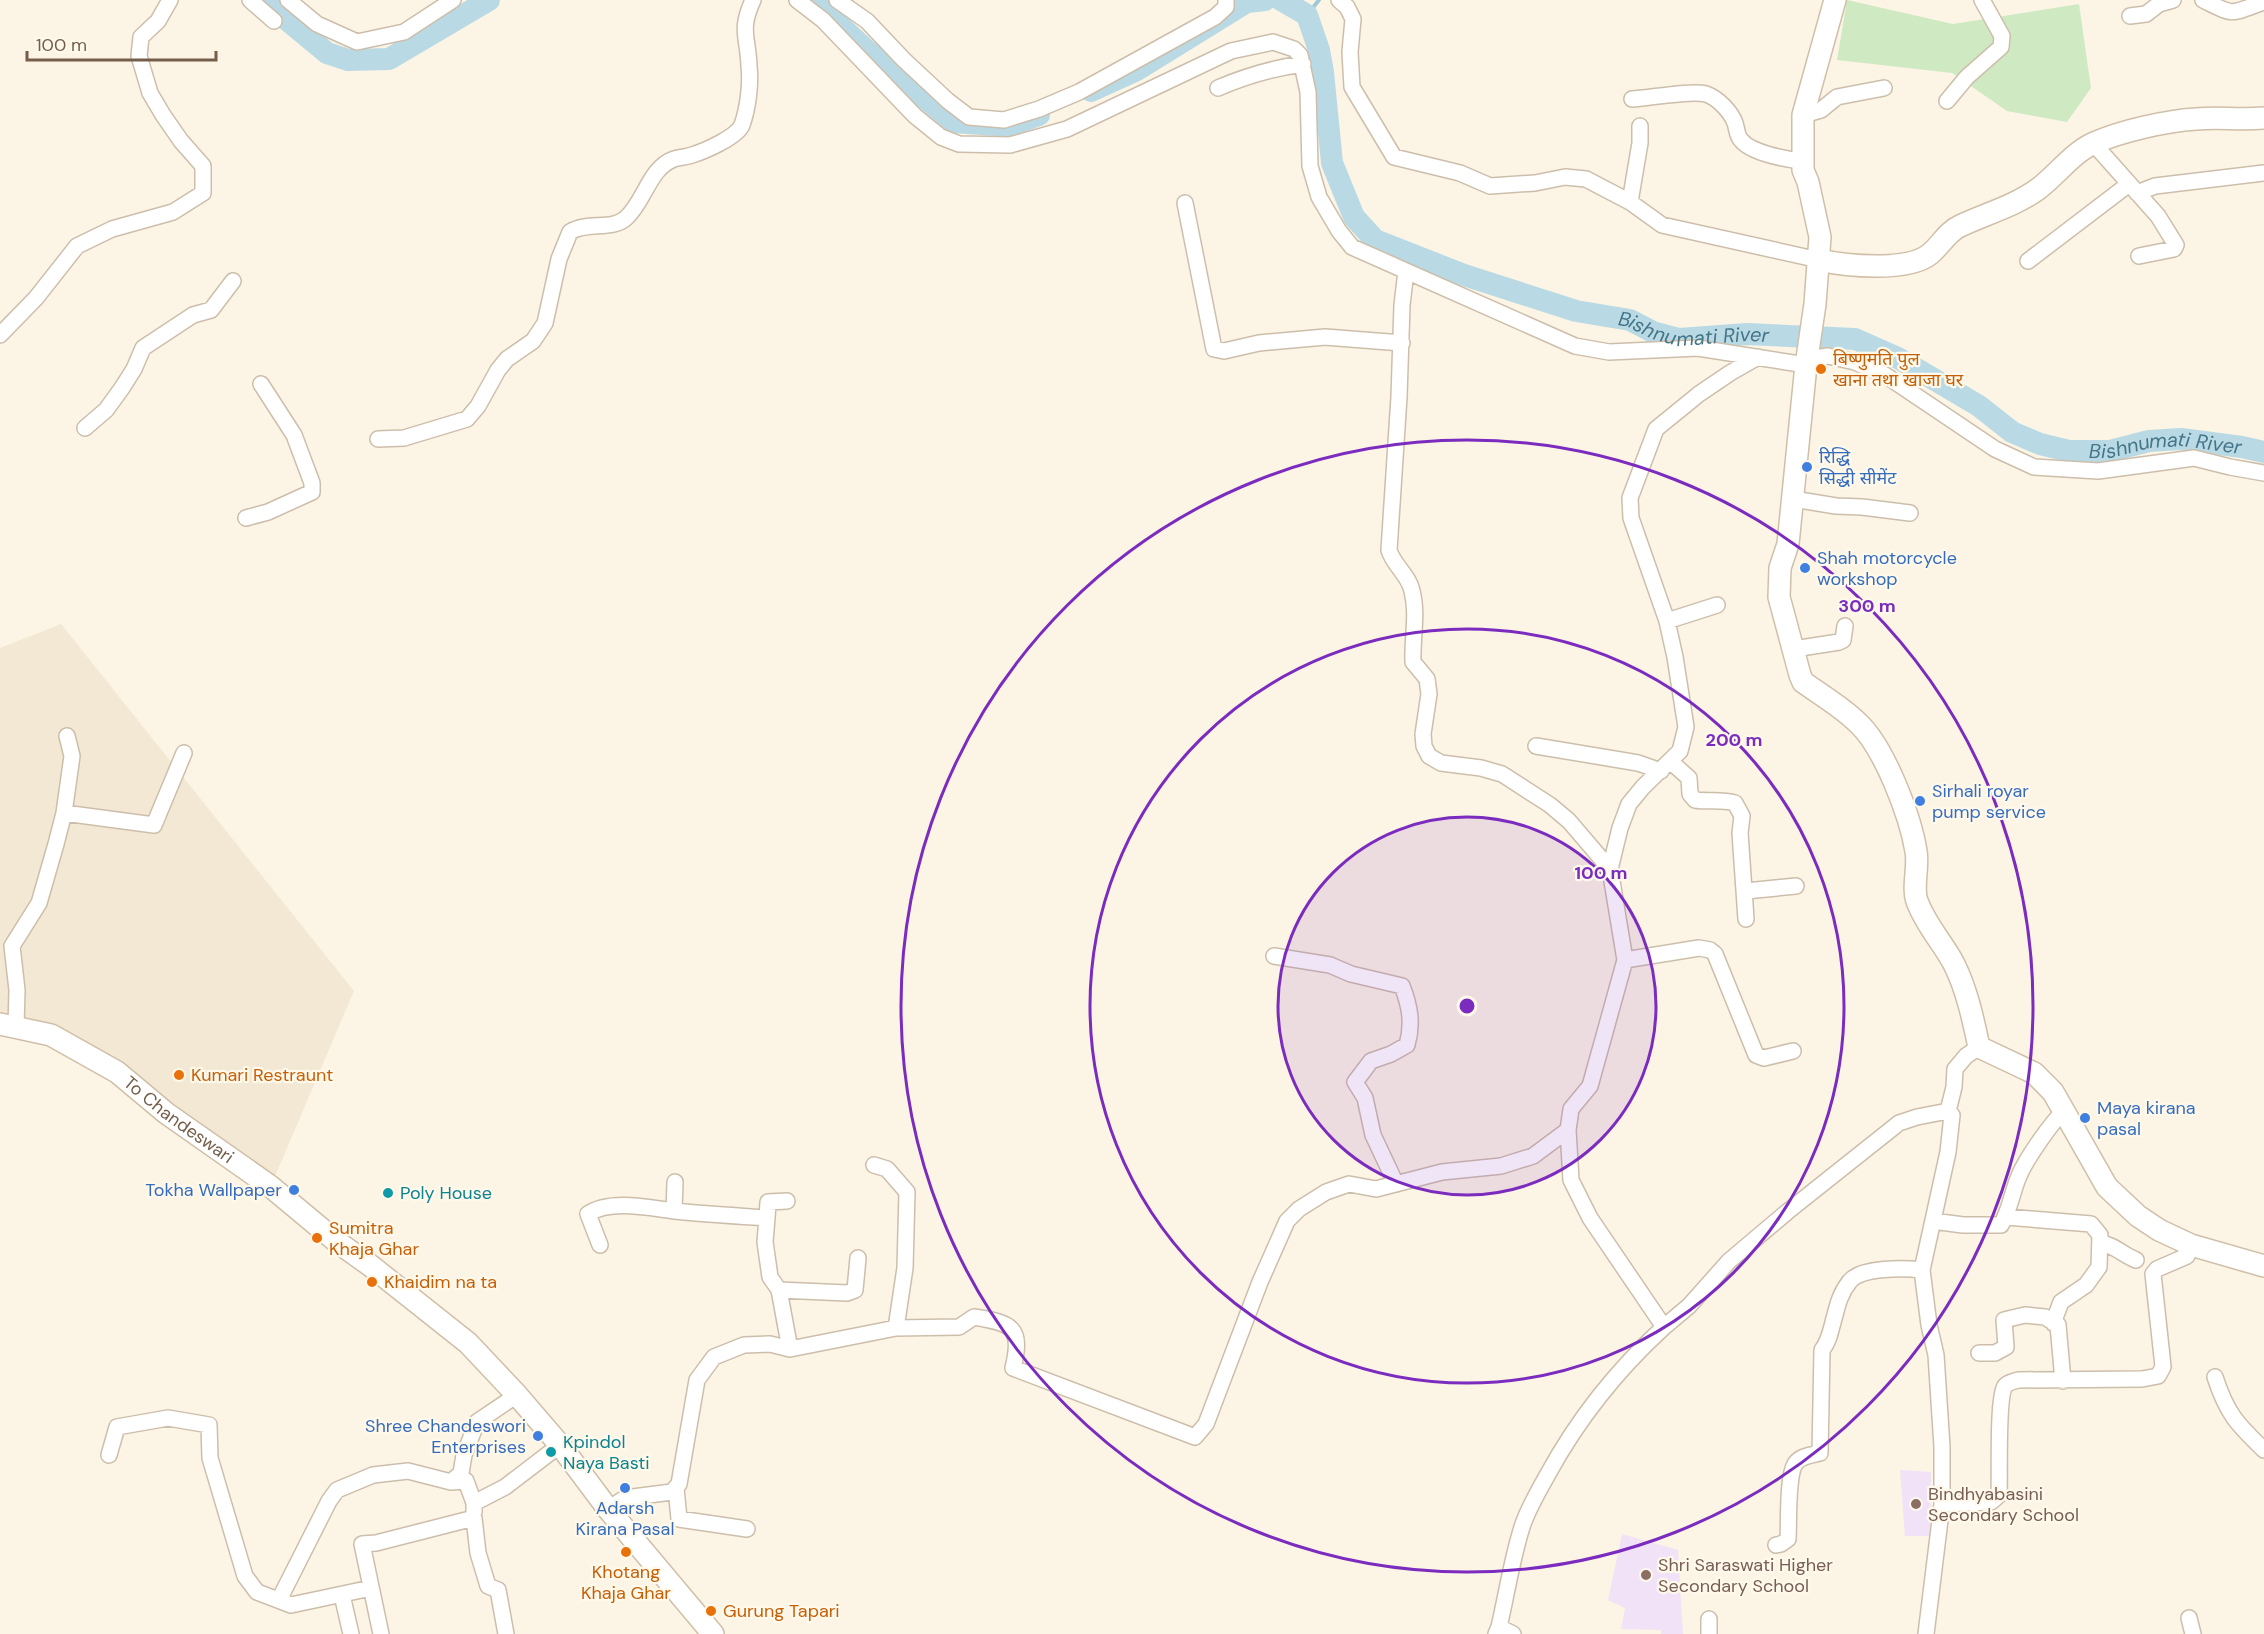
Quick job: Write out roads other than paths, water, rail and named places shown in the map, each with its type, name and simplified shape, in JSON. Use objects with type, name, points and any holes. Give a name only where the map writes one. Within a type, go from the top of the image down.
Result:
[{"type":"street","points":[[0,335],[36,298],[77,246],[112,229],[173,212],[203,193],[203,166],[181,141],[150,93],[139,56],[141,37],[158,21],[170,0]]},
{"type":"street","points":[[250,0],[274,21]]},
{"type":"street","points":[[288,0],[317,24],[357,42],[404,32],[453,0]]},
{"type":"street","points":[[378,439],[404,438],[467,419],[478,406],[498,370],[507,359],[533,341],[545,323],[559,259],[570,232],[582,226],[614,224],[624,220],[635,209],[654,175],[673,159],[691,156],[736,134],[741,126],[750,76],[744,33],[746,16],[753,0]]},
{"type":"street","points":[[797,0],[823,20],[915,116],[941,137],[959,144],[1010,145],[1066,129],[1231,51],[1273,42],[1294,49],[1300,56],[1308,92],[1310,166],[1319,197],[1339,231],[1352,247],[1575,346],[1609,352],[1698,348],[1758,357],[1828,356],[1855,362],[1885,375],[1995,449],[2034,467],[2098,471],[2194,458],[2264,473]]},
{"type":"street","points":[[837,0],[867,21],[903,59],[948,101],[969,117],[1004,120],[1039,109],[1079,92],[1215,17],[1226,7],[1226,0]]},
{"type":"street","points":[[1212,0],[1215,17]]},
{"type":"street","points":[[1339,0],[1347,7],[1353,19],[1350,52],[1352,87],[1394,157],[1460,173],[1490,186],[1536,183],[1564,177],[1586,179],[1630,202],[1662,225],[1836,264],[1884,265],[1918,261],[1929,255],[1954,229],[2022,199],[2038,189],[2093,143],[2153,125],[2185,120],[2264,118]]},
{"type":"street","points":[[1835,0],[1803,115],[1801,161],[1819,229],[1819,260],[1788,544],[1780,568],[1779,597],[1803,682],[1856,720],[1883,756],[1917,853],[1916,898],[1920,909],[1954,964],[1967,993],[1979,1047]]},
{"type":"street","points":[[1947,101],[1967,77],[2001,47],[2002,36],[1982,0]]},
{"type":"street","points":[[2130,16],[2146,14],[2159,4],[2173,0]]},
{"type":"street","points":[[2203,0],[2219,10],[2233,13],[2260,2]]},
{"type":"street","points":[[1218,88],[1249,75],[1303,64]]},
{"type":"street","points":[[1803,115],[1821,110],[1837,97],[1884,88]]},
{"type":"street","points":[[1632,99],[1706,94],[1725,107],[1734,120],[1739,139],[1747,146],[1785,159],[1801,161]]},
{"type":"street","points":[[1630,202],[1640,143],[1640,126]]},
{"type":"street","points":[[2093,143],[2158,216],[2176,245],[2174,249],[2139,256]]},
{"type":"street","points":[[2028,261],[2133,189],[2264,173]]},
{"type":"street","points":[[1185,203],[1214,349],[1224,351],[1259,343],[1325,337],[1402,343]]},
{"type":"street","points":[[1406,271],[1402,305],[1402,343],[1389,550],[1392,560],[1412,588],[1415,615],[1413,662],[1427,679],[1429,694],[1423,734],[1424,746],[1429,756],[1442,763],[1481,768],[1502,774],[1550,805],[1569,821],[1610,869]]},
{"type":"street","points":[[85,428],[106,410],[122,388],[134,369],[142,348],[193,315],[211,310],[233,280]]},
{"type":"street","points":[[1664,1327],[1590,1218],[1571,1180],[1568,1130],[1571,1109],[1590,1086],[1624,960],[1610,869],[1620,828],[1629,804],[1680,751],[1686,727],[1667,621],[1631,518],[1630,498],[1656,429],[1699,394],[1758,357]]},
{"type":"street","points":[[246,518],[268,512],[312,492],[312,483],[294,435],[261,384]]},
{"type":"street","points":[[1793,499],[1836,506],[1910,513]]},
{"type":"street","points":[[1667,621],[1717,605]]},
{"type":"street","points":[[1794,649],[1839,642],[1843,640],[1845,626]]},
{"type":"street","points":[[8,1025],[16,990],[12,946],[39,903],[64,813],[72,756],[67,735]]},
{"type":"street","points":[[1536,746],[1666,766],[1689,778],[1690,794],[1695,800],[1708,802],[1726,800],[1735,803],[1742,816],[1740,833],[1746,891],[1746,919]]},
{"type":"street","points":[[64,813],[154,825],[184,753]]},
{"type":"street","points":[[1746,891],[1796,886]]},
{"type":"street","points":[[1624,960],[1699,948],[1710,950],[1715,954],[1756,1055],[1764,1058],[1793,1051]]},
{"type":"street","points":[[1274,956],[1330,965],[1351,974],[1402,986],[1409,1002],[1411,1028],[1407,1045],[1371,1061],[1355,1082],[1365,1098],[1373,1135],[1396,1184]]},
{"type":"street","name":"To Chandeswari","points":[[8,1025],[51,1035],[117,1072],[166,1113],[270,1186],[336,1241],[468,1343],[560,1445],[608,1509],[713,1634]]},
{"type":"street","points":[[1979,1047],[2034,1073],[2053,1092],[2107,1187],[2138,1216],[2159,1230],[2191,1245],[2264,1266]]},
{"type":"street","points":[[1948,1111],[1954,1087],[1955,1069],[1966,1056],[1979,1047]]},
{"type":"street","points":[[1926,1634],[1942,1504],[1936,1355],[1929,1325],[1922,1270],[1951,1129],[1952,1115],[1948,1111]]},
{"type":"street","points":[[1503,1632],[1523,1524],[1560,1452],[1592,1404],[1642,1347],[1689,1306],[1730,1261],[1787,1212],[1899,1123],[1917,1116],[1948,1111]]},
{"type":"street","points":[[1933,1221],[1963,1225],[2001,1225],[2006,1217],[2019,1175],[2055,1119],[2064,1111]]},
{"type":"street","points":[[608,1509],[625,1498],[672,1492],[676,1488],[679,1484],[697,1380],[714,1357],[744,1345],[770,1344],[790,1349],[896,1328],[959,1327],[974,1317],[998,1321],[1010,1327],[1016,1335],[1017,1351],[1013,1368],[1195,1437],[1206,1424],[1260,1282],[1287,1221],[1299,1209],[1326,1192],[1349,1184],[1376,1189],[1442,1172],[1502,1166],[1533,1156],[1568,1130]]},
{"type":"street","points":[[874,1165],[887,1169],[907,1192],[905,1268],[896,1328]]},
{"type":"street","points":[[674,1211],[675,1182]]},
{"type":"street","points":[[787,1202],[768,1202],[765,1242],[770,1277],[779,1290],[790,1349]]},
{"type":"street","points":[[600,1245],[588,1214],[624,1206],[767,1218]]},
{"type":"street","points":[[2006,1217],[2091,1224],[2100,1235],[2099,1267],[2086,1285],[2061,1302],[2053,1323]]},
{"type":"street","points":[[2100,1243],[2110,1244],[2119,1253],[2136,1260]]},
{"type":"street","points":[[1942,1504],[1991,1502],[1999,1495],[2000,1403],[2004,1387],[2008,1383],[2018,1380],[2142,1379],[2158,1376],[2163,1367],[2153,1274],[2157,1269],[2187,1256],[2191,1245]]},
{"type":"street","points":[[779,1290],[847,1293],[855,1290],[858,1258]]},
{"type":"street","points":[[1776,1545],[1788,1539],[1791,1478],[1795,1464],[1803,1457],[1820,1453],[1822,1350],[1829,1342],[1840,1294],[1851,1279],[1871,1271],[1904,1268],[1922,1270]]},
{"type":"street","points":[[1978,1353],[1995,1353],[2006,1347],[2004,1320],[2025,1315],[2045,1317],[2058,1325],[2063,1381]]},
{"type":"street","points":[[2215,1377],[2225,1407],[2236,1422],[2264,1450]]},
{"type":"street","points":[[451,1482],[461,1473],[477,1422],[517,1395]]},
{"type":"street","points":[[109,1455],[117,1427],[168,1418],[209,1425],[210,1458],[245,1576],[257,1592],[291,1605],[371,1588]]},
{"type":"street","points":[[381,1634],[362,1544],[376,1544],[474,1510],[560,1445]]},
{"type":"street","points":[[279,1600],[329,1501],[337,1490],[373,1475],[408,1471],[451,1482],[466,1481],[474,1510],[478,1553],[488,1586],[498,1590],[506,1634]]},
{"type":"street","points":[[676,1488],[678,1519],[747,1529]]},
{"type":"street","points":[[342,1595],[351,1634]]},
{"type":"street","points":[[2190,1618],[2193,1634]]},
{"type":"waterway","name":"Bishnumati River","points":[[263,0],[327,53],[348,60],[389,59],[489,0]]},
{"type":"waterway","name":"Bishnumati River","points":[[812,0],[871,54],[954,122],[1009,126],[1039,115]]},
{"type":"waterway","name":"Bishnumati River","points":[[1091,91],[1137,70],[1247,2],[1265,0]]},
{"type":"waterway","name":"Bishnumati River","points":[[1281,0],[1307,15],[1319,50],[1323,72],[1332,163],[1354,217],[1375,240],[1464,275],[1576,311],[1630,320],[1653,332],[1679,339],[1747,334],[1855,339],[1898,358],[1979,406],[2012,432],[2040,444],[2069,451],[2110,451],[2149,441],[2181,439],[2264,452]]},
{"type":"waterway","points":[[1307,15],[1319,0]]},
{"type":"place","name":"बिष्णुमति पुल खाना तथा खाजा घर","points":[[1821,369]]},
{"type":"place","name":"रिद्धि सिद्धी सीमेंट","points":[[1807,467]]},
{"type":"place","name":"Shah motorcycle workshop","points":[[1805,568]]},
{"type":"place","name":"Sirhali royar pump service","points":[[1920,801]]},
{"type":"place","name":"Kumari Restraunt","points":[[179,1075]]},
{"type":"place","name":"Maya kirana pasal","points":[[2085,1118]]},
{"type":"place","name":"Tokha Wallpaper","points":[[294,1190]]},
{"type":"place","name":"Poly House","points":[[388,1193]]},
{"type":"place","name":"Sumitra Khaja Ghar","points":[[317,1238]]},
{"type":"place","name":"Khaidim na ta","points":[[372,1282]]},
{"type":"place","name":"Shree Chandeswori Enterprises","points":[[538,1436]]},
{"type":"place","name":"Kpindol Naya Basti","points":[[551,1452]]},
{"type":"place","name":"Adarsh Kirana Pasal","points":[[625,1488]]},
{"type":"place","name":"Bindhyabasini Secondary School","points":[[1916,1504]]},
{"type":"place","name":"Khotang Khaja Ghar","points":[[626,1552]]},
{"type":"place","name":"Shri Saraswati Higher Secondary School","points":[[1646,1575]]},
{"type":"place","name":"Gurung Tapari","points":[[711,1611]]}]
